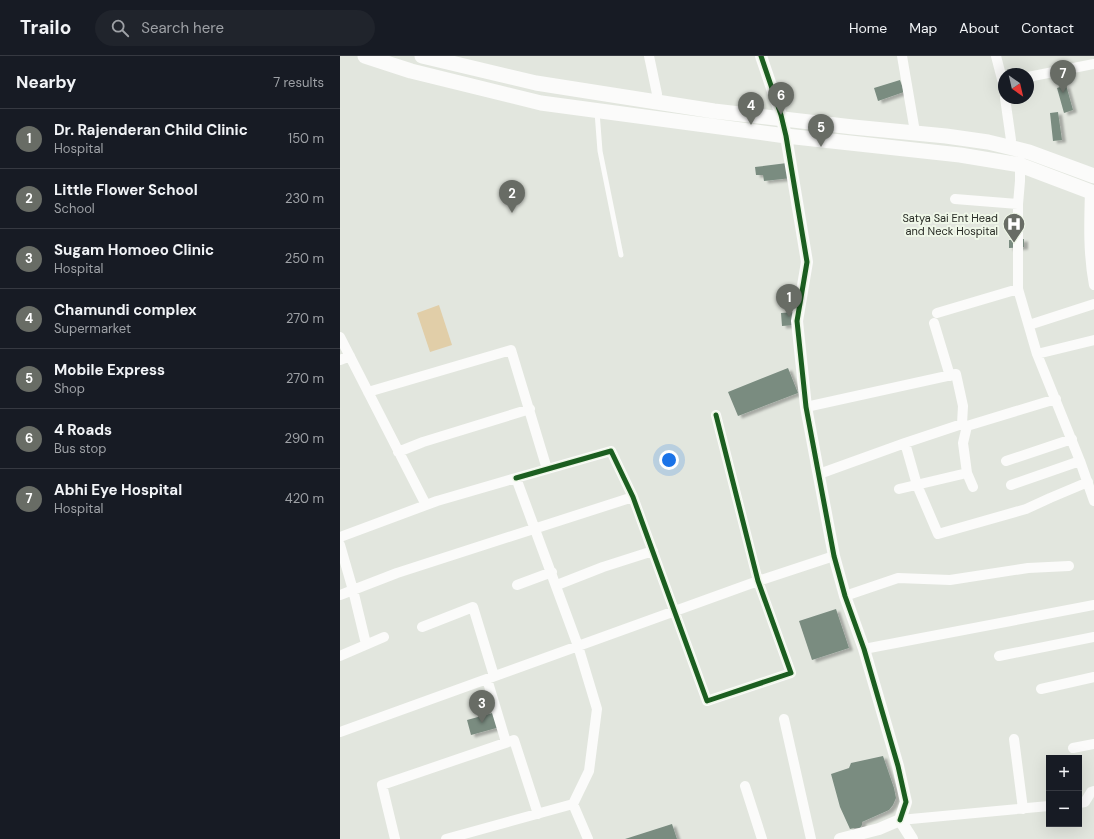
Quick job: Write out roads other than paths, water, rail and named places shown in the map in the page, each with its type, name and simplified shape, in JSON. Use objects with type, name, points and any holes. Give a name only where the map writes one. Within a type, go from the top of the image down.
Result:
[{"type":"main road","points":[[365,56],[411,71],[542,103],[786,136],[960,155],[1020,165],[1093,190]]},
{"type":"main road","points":[[372,56],[428,66],[561,97],[823,132],[988,151],[1032,161],[1093,190]]},
{"type":"main road","points":[[422,56],[536,83],[714,111],[946,136],[988,142],[1029,152],[1094,176]]},
{"type":"main road","points":[[458,56],[541,78],[657,94],[781,115],[914,126],[982,134],[1011,140],[1061,156],[1094,170]]},
{"type":"street","points":[[649,56],[657,94]]},
{"type":"street","points":[[761,56],[781,115],[786,136],[807,262],[797,321],[806,407],[834,556],[845,596],[864,649],[898,766],[906,802],[900,820]]},
{"type":"street","points":[[902,56],[914,126]]},
{"type":"street","points":[[996,56],[999,68]]},
{"type":"street","points":[[1034,77],[1094,64]]},
{"type":"street","points":[[1007,104],[1011,140]]},
{"type":"street","points":[[1020,165],[1018,204],[1018,289],[1037,354],[1072,439],[1094,501]]},
{"type":"street","points":[[1093,190],[1089,237],[1090,266],[1094,285]]},
{"type":"street","points":[[955,199],[1018,204]]},
{"type":"street","points":[[937,313],[1018,289]]},
{"type":"street","points":[[1028,325],[1094,304]]},
{"type":"street","points":[[934,323],[950,376]]},
{"type":"street","points":[[340,337],[426,505]]},
{"type":"street","points":[[1037,354],[1094,340]]},
{"type":"street","points":[[368,392],[511,350],[547,469]]},
{"type":"street","points":[[340,360],[350,356]]},
{"type":"street","points":[[806,407],[956,374],[963,406],[963,443],[967,473],[973,487]]},
{"type":"street","points":[[819,474],[905,443],[1056,399]]},
{"type":"street","points":[[398,452],[423,442],[530,409]]},
{"type":"street","points":[[340,537],[426,505],[611,451],[633,497],[707,701],[791,673],[758,581],[716,415]]},
{"type":"street","points":[[1006,461],[1072,439]]},
{"type":"street","points":[[905,443],[917,485],[938,534],[1026,510],[1088,482]]},
{"type":"street","points":[[1011,485],[1080,461]]},
{"type":"street","points":[[899,489],[967,473]]},
{"type":"street","points":[[446,839],[573,804],[589,771],[597,708],[557,585],[516,478]]},
{"type":"street","points":[[340,595],[397,572],[633,497]]},
{"type":"street","points":[[340,545],[354,590],[366,644]]},
{"type":"street","points":[[557,585],[603,567],[653,552]]},
{"type":"street","points":[[340,732],[758,581],[834,556]]},
{"type":"street","points":[[845,596],[898,578],[950,580],[1028,568],[1069,566]]},
{"type":"street","points":[[517,585],[552,572]]},
{"type":"street","points":[[864,649],[1094,605]]},
{"type":"street","points":[[422,626],[473,607],[506,742]]},
{"type":"street","points":[[340,656],[384,637]]},
{"type":"street","points":[[998,656],[1094,637]]},
{"type":"street","points":[[1041,689],[1094,677]]},
{"type":"street","points":[[784,719],[811,839]]},
{"type":"street","points":[[395,839],[382,784],[514,740],[538,814]]},
{"type":"street","points":[[1014,740],[1023,809]]},
{"type":"street","points":[[1073,748],[1094,744]]},
{"type":"street","points":[[745,786],[762,839]]},
{"type":"street","points":[[1082,803],[1086,802],[1091,792],[1094,792]]},
{"type":"street","points":[[573,804],[588,839]]},
{"type":"street","points":[[840,839],[878,829],[900,820],[1046,806]]},
{"type":"street","points":[[900,820],[912,839]]},
{"type":"lane","points":[[597,111],[600,150],[621,255]]},
{"type":"place","name":"Abhi Eye Hospital","points":[[1063,93]]},
{"type":"place","name":"4 Roads","points":[[781,115]]},
{"type":"place","name":"Chamundi complex","points":[[751,125]]},
{"type":"place","name":"Mobile Express","points":[[821,147]]},
{"type":"place","name":"Little Flower School","points":[[512,213]]},
{"type":"place","name":"Satya Sai Ent Head and Neck Hospital","points":[[1014,244]]},
{"type":"place","name":"Dr. Rajenderan Child Clinic","points":[[789,317]]},
{"type":"place","name":"Sugam Homoeo Clinic","points":[[482,723]]}]
